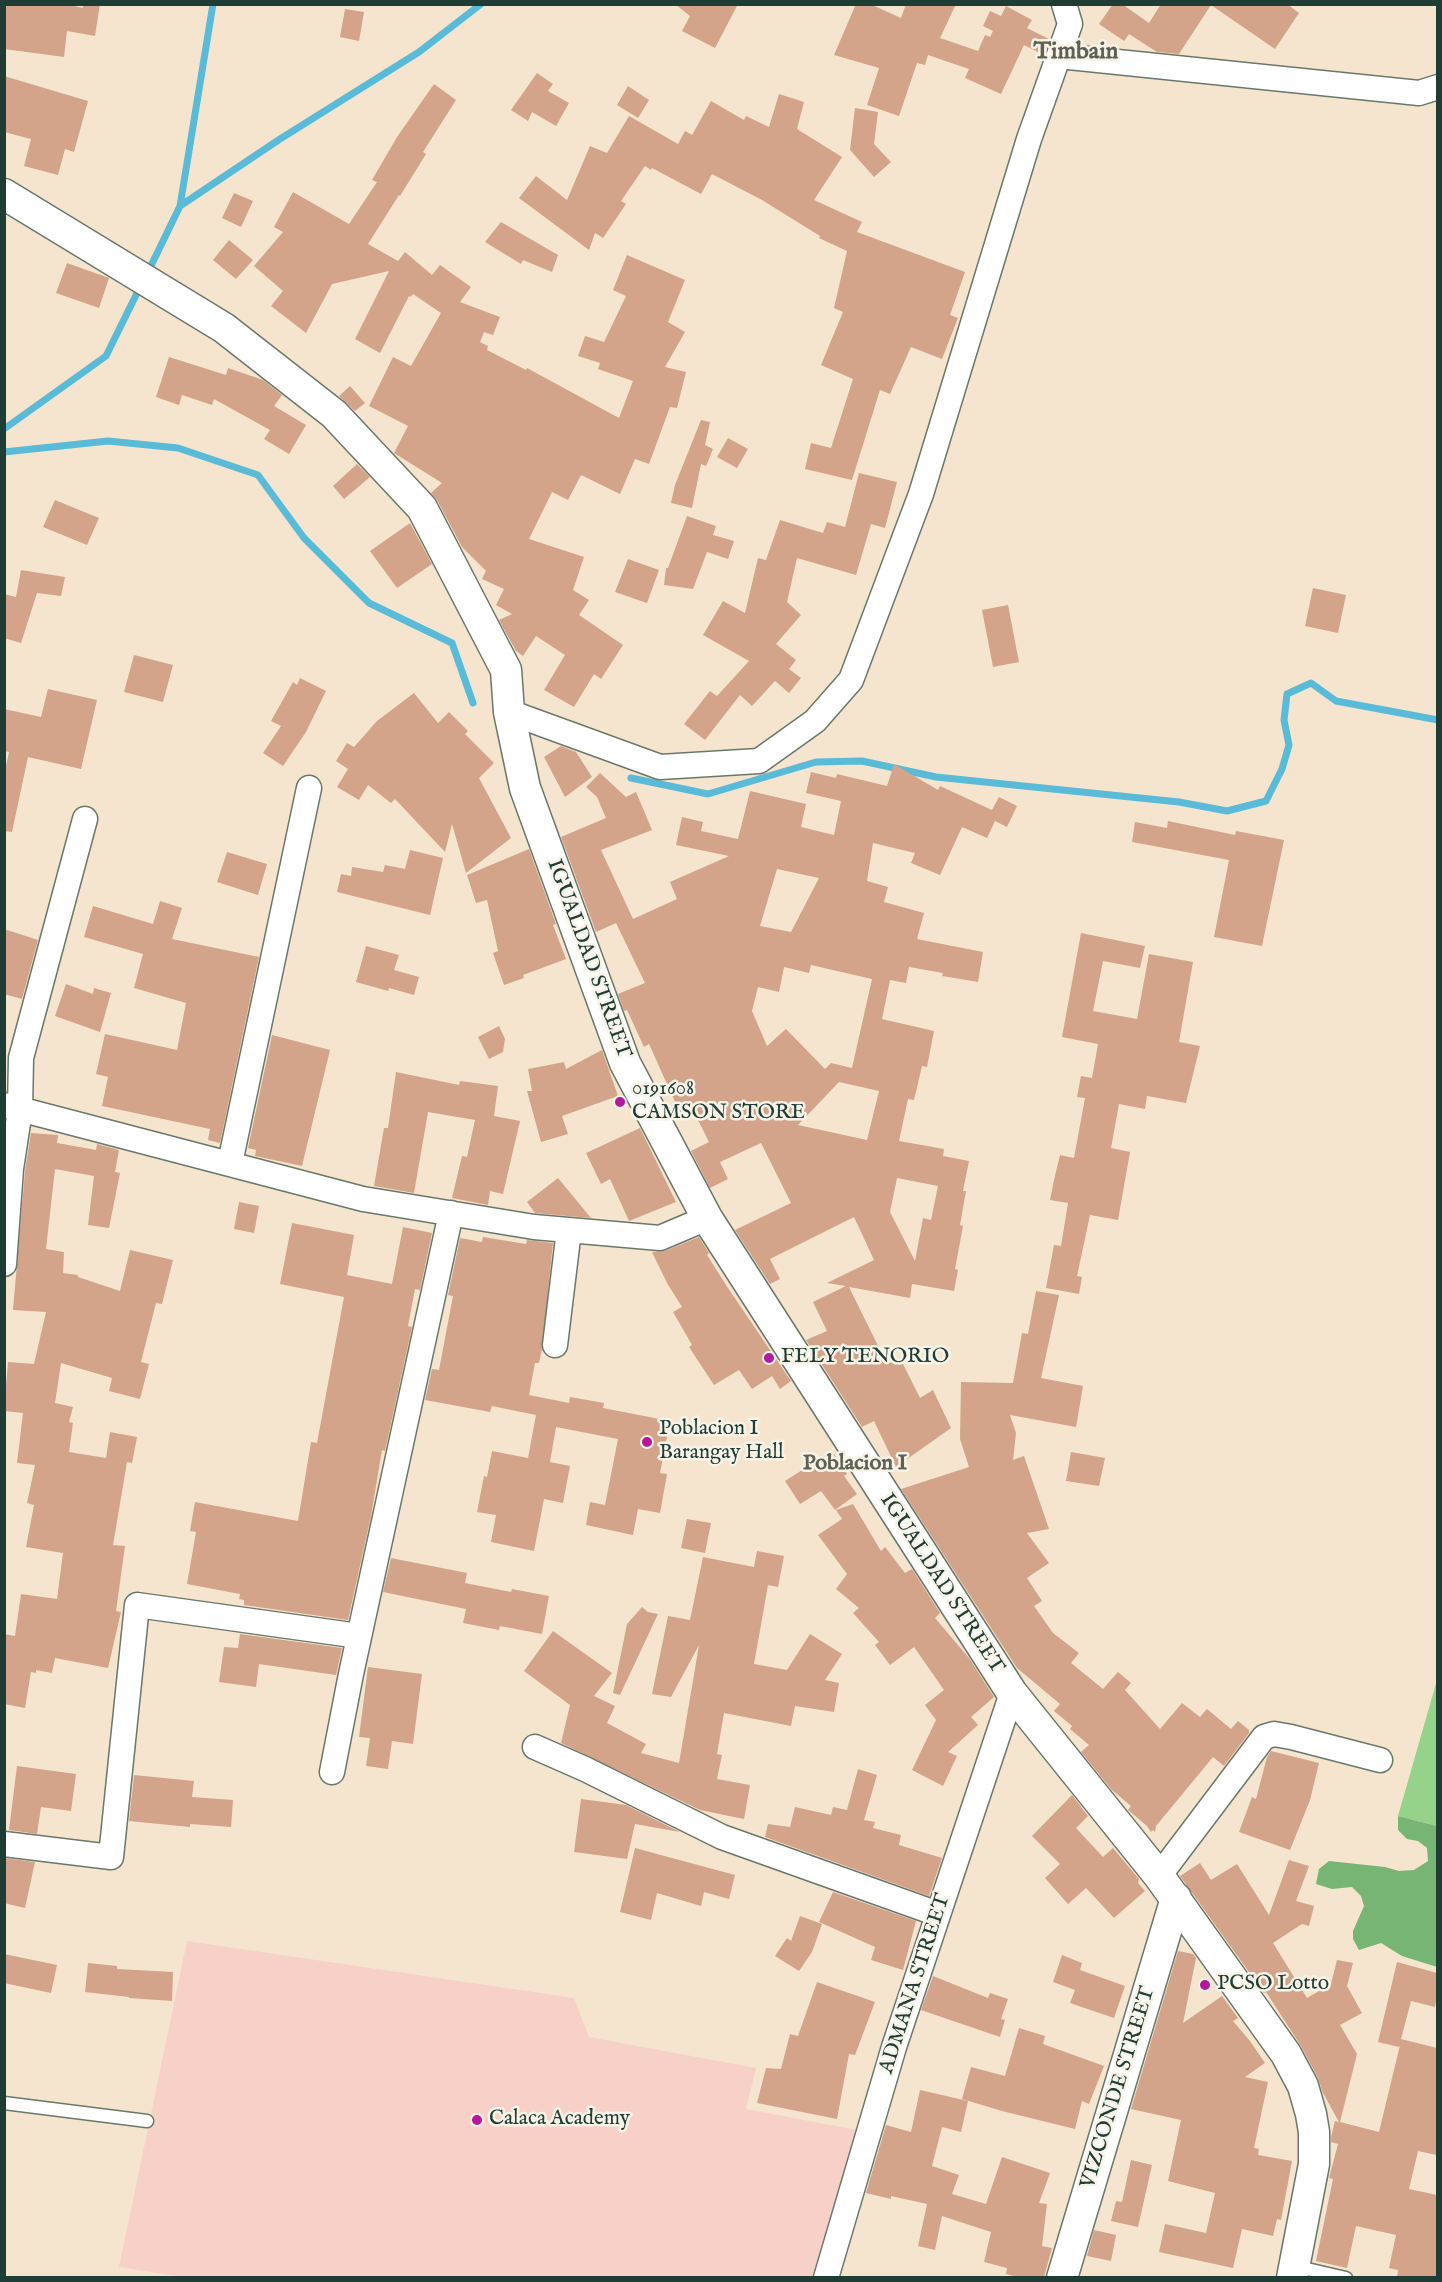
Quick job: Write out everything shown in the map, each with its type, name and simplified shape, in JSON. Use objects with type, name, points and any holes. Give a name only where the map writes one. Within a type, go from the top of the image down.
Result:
[{"type":"street","points":[[509,712],[660,767],[759,761],[815,721],[850,680],[921,494],[1029,139],[1070,24],[1065,4]]},
{"type":"street","points":[[1059,56],[1419,93],[1437,87]]},
{"type":"street","name":"IGUALDAD STREET","points":[[4,194],[224,328],[333,414],[422,508],[506,670],[509,712],[525,788],[625,1063],[707,1218],[1012,1693],[1167,1887],[1286,2054],[1305,2093],[1314,2132],[1314,2164],[1293,2272]]},
{"type":"street","points":[[230,1163],[309,788]]},
{"type":"street","points":[[4,1264],[11,1169],[12,1107],[21,1058],[86,819]]},
{"type":"street","points":[[12,1107],[363,1199],[534,1227],[660,1238],[707,1218]]},
{"type":"street","points":[[332,1772],[359,1636],[451,1213]]},
{"type":"street","points":[[555,1346],[569,1230]]},
{"type":"street","points":[[4,1844],[111,1857],[137,1605],[359,1636]]},
{"type":"street","name":"ADMANA STREET","points":[[826,2277],[894,2047],[1012,1693]]},
{"type":"street","points":[[1167,1887],[1264,1737],[1274,1734],[1380,1760]]},
{"type":"street","points":[[535,1747],[585,1769],[722,1837],[938,1914]]},
{"type":"street","name":"VIZCONDE STREET","points":[[1062,2277],[1167,1887]]},
{"type":"lane","points":[[4,2103],[147,2121]]},
{"type":"lane","points":[[1293,2272],[1346,2277]]},
{"type":"shaded area","name":"Calaca Academy","points":[[187,1941],[574,1998],[589,2037],[756,2068],[746,2109],[862,2131],[813,2277],[187,2278],[119,2267]]},
{"type":"green space","points":[[1437,1680],[1437,1826],[1398,1816]]},
{"type":"green space","points":[[1398,1816],[1437,1826],[1437,1967],[1402,1956],[1381,1943],[1359,1950],[1353,1939],[1353,1931],[1364,1906],[1361,1896],[1352,1887],[1332,1889],[1316,1884],[1319,1869],[1329,1861],[1385,1867],[1399,1871],[1414,1870],[1428,1861],[1427,1848],[1418,1841],[1407,1839],[1398,1830]]},
{"type":"building","points":[[4,4],[65,4],[83,8],[83,4],[100,4],[95,36],[67,31],[64,57],[4,49]]},
{"type":"building","points":[[675,4],[738,4],[715,48],[682,31],[690,16]]},
{"type":"building","points":[[856,4],[870,4],[901,18],[906,4],[956,4],[940,38],[978,51],[985,35],[990,37],[993,31],[983,26],[990,11],[1001,16],[1006,6],[1032,20],[1027,28],[1049,39],[1044,55],[1024,45],[1001,94],[965,78],[969,69],[928,55],[925,65],[917,63],[899,116],[867,105],[879,68],[834,55]]},
{"type":"building","points":[[1113,4],[1122,4],[1149,23],[1161,4],[1287,4],[1299,13],[1275,49],[1211,5],[1179,54],[1157,52],[1129,34],[1124,41],[1099,24]]},
{"type":"building","points":[[345,9],[364,12],[359,41],[340,37]]},
{"type":"building","points":[[537,73],[553,84],[548,91],[569,103],[556,126],[532,112],[528,121],[511,110]]},
{"type":"building","points":[[4,76],[88,101],[74,152],[65,149],[58,175],[24,166],[31,139],[4,132]]},
{"type":"building","points":[[434,84],[456,100],[423,152],[426,154],[368,244],[398,261],[405,252],[432,275],[440,265],[471,287],[460,302],[500,317],[493,335],[484,332],[480,342],[488,346],[487,350],[526,370],[527,368],[619,418],[633,381],[598,369],[600,363],[578,356],[585,336],[604,342],[626,296],[613,290],[627,255],[685,280],[668,322],[685,332],[665,367],[686,372],[677,408],[670,407],[649,464],[635,459],[620,494],[581,475],[568,500],[552,492],[529,539],[584,557],[573,590],[589,600],[579,615],[623,645],[601,679],[594,674],[574,707],[544,690],[565,655],[536,636],[523,656],[516,651],[499,620],[512,614],[496,605],[504,589],[482,579],[486,571],[462,547],[431,493],[442,483],[394,453],[408,426],[369,406],[393,357],[411,366],[441,313],[413,294],[409,296],[380,353],[355,339],[389,271],[332,284],[306,333],[271,306],[283,291],[254,266],[283,232],[274,227],[293,192],[349,224],[377,182],[372,180],[397,137]]},
{"type":"building","points":[[628,86],[649,100],[638,118],[617,105]]},
{"type":"building","points":[[779,94],[804,102],[797,129],[842,157],[814,200],[862,222],[857,232],[965,272],[950,315],[958,318],[942,359],[911,347],[890,394],[880,390],[852,480],[805,469],[811,443],[831,448],[853,379],[821,365],[843,312],[834,308],[847,251],[819,238],[820,236],[762,200],[712,174],[701,194],[645,166],[621,201],[626,204],[603,238],[595,233],[589,250],[519,198],[536,176],[567,200],[590,146],[607,153],[629,116],[678,144],[685,131],[692,135],[711,101],[744,120],[746,116],[769,127]]},
{"type":"building","points":[[855,108],[878,112],[874,144],[891,162],[874,177],[850,150]]},
{"type":"building","points":[[234,193],[253,201],[241,227],[222,218]]},
{"type":"building","points":[[501,222],[558,255],[552,272],[523,260],[521,264],[485,242]]},
{"type":"building","points":[[229,240],[253,260],[236,279],[213,260]]},
{"type":"building","points":[[67,263],[109,278],[99,308],[56,293]]},
{"type":"building","points":[[169,357],[226,375],[228,368],[263,380],[282,395],[274,406],[306,425],[289,454],[264,439],[270,430],[214,399],[212,405],[182,395],[179,405],[156,397]]},
{"type":"building","points":[[350,386],[365,403],[355,411],[339,396]]},
{"type":"building","points":[[701,420],[710,422],[705,445],[713,449],[706,466],[701,464],[692,508],[671,503],[675,485]]},
{"type":"building","points":[[728,438],[748,449],[737,468],[717,457]]},
{"type":"building","points":[[357,464],[370,477],[344,499],[333,486]]},
{"type":"building","points":[[859,473],[897,482],[885,528],[871,524],[856,575],[797,558],[787,602],[801,615],[776,644],[796,660],[789,669],[801,678],[789,693],[775,681],[752,706],[740,695],[705,740],[684,724],[710,691],[717,696],[749,661],[703,635],[723,601],[745,613],[758,558],[766,560],[780,520],[823,533],[827,522],[845,527]]},
{"type":"building","points":[[55,500],[99,518],[87,545],[43,527]]},
{"type":"building","points":[[687,516],[716,526],[713,535],[734,541],[728,559],[707,552],[693,589],[664,585],[666,568],[668,568]]},
{"type":"building","points":[[410,523],[432,564],[397,588],[370,551]]},
{"type":"building","points":[[628,559],[659,570],[647,603],[615,592]]},
{"type":"building","points":[[21,570],[65,577],[61,596],[37,593],[21,643],[4,638],[4,594],[16,597]]},
{"type":"building","points":[[1313,588],[1346,595],[1338,633],[1305,626]]},
{"type":"building","points":[[1008,605],[1019,662],[993,667],[982,610]]},
{"type":"building","points":[[134,655],[173,665],[163,702],[124,692]]},
{"type":"building","points":[[300,678],[326,691],[306,732],[283,766],[263,753],[281,726],[271,721],[293,682],[297,685]]},
{"type":"building","points":[[48,689],[97,700],[81,769],[28,757],[12,832],[4,831],[4,775],[9,752],[4,751],[4,709],[41,717]]},
{"type":"building","points":[[414,693],[438,723],[449,712],[468,731],[465,734],[494,763],[479,778],[511,838],[466,873],[452,824],[445,852],[395,799],[391,803],[368,785],[359,800],[337,787],[348,769],[336,761],[347,743],[354,747],[377,721]]},
{"type":"building","points":[[561,746],[576,752],[592,777],[565,797],[544,757]]},
{"type":"building","points":[[894,764],[938,790],[940,786],[992,810],[999,797],[1017,806],[1007,827],[995,821],[987,838],[962,827],[940,875],[911,863],[915,853],[873,843],[867,881],[888,887],[884,902],[924,913],[917,939],[983,952],[978,982],[909,967],[906,983],[890,980],[882,1019],[934,1031],[927,1067],[922,1066],[914,1100],[908,1099],[899,1141],[944,1149],[943,1156],[969,1161],[963,1191],[966,1191],[960,1225],[963,1226],[955,1269],[958,1270],[954,1291],[912,1284],[910,1298],[849,1287],[887,1364],[900,1358],[920,1398],[933,1390],[951,1428],[896,1467],[874,1421],[862,1427],[806,1340],[827,1331],[813,1302],[846,1286],[827,1283],[874,1260],[854,1217],[770,1259],[780,1279],[770,1284],[735,1230],[791,1203],[761,1143],[720,1162],[728,1179],[710,1188],[691,1151],[709,1142],[693,1110],[681,1115],[649,1044],[644,1047],[627,1010],[624,1011],[618,994],[645,983],[616,923],[596,932],[561,837],[606,818],[597,797],[586,787],[600,773],[626,797],[636,792],[652,830],[601,850],[633,919],[677,899],[670,882],[729,856],[676,845],[682,817],[703,822],[701,831],[738,839],[750,791],[806,804],[801,827],[834,835],[841,801],[806,793],[811,772],[836,778],[837,774],[887,786]],"holes":[[[777,869],[819,878],[791,932],[760,926]],[[811,965],[872,979],[852,1068],[831,1063],[825,1069],[786,1029],[767,1046],[752,1011],[758,987],[779,992],[784,967],[809,973]],[[839,1082],[879,1091],[867,1140],[798,1125]],[[897,1178],[938,1186],[931,1220],[923,1218],[915,1261],[890,1212]]]},
{"type":"building","points":[[1168,821],[1235,835],[1236,831],[1284,840],[1262,946],[1214,937],[1229,860],[1132,842],[1135,822],[1167,828]]},
{"type":"building","points":[[529,849],[566,959],[523,975],[524,978],[504,985],[493,953],[498,951],[487,900],[476,903],[467,875]]},
{"type":"building","points":[[410,850],[443,858],[430,915],[337,892],[341,874],[351,876],[352,867],[383,872],[385,865],[405,869]]},
{"type":"building","points":[[227,852],[267,864],[258,895],[217,882]]},
{"type":"building","points":[[160,901],[182,908],[172,939],[259,957],[220,1143],[208,1140],[210,1129],[102,1106],[108,1077],[96,1074],[105,1034],[177,1050],[186,1003],[134,988],[143,954],[84,937],[93,906],[153,924]]},
{"type":"building","points":[[4,929],[38,940],[22,999],[4,994]]},
{"type":"building","points":[[1081,933],[1145,946],[1140,968],[1103,961],[1093,1011],[1137,1019],[1149,954],[1193,962],[1179,1042],[1200,1046],[1186,1103],[1147,1096],[1145,1109],[1119,1104],[1111,1148],[1130,1152],[1118,1220],[1090,1215],[1077,1276],[1082,1277],[1079,1294],[1046,1288],[1054,1245],[1061,1246],[1068,1203],[1050,1200],[1054,1180],[1060,1155],[1074,1158],[1085,1098],[1077,1097],[1081,1076],[1092,1078],[1098,1044],[1062,1037]]},
{"type":"building","points":[[366,946],[399,955],[394,970],[419,977],[414,995],[356,982]]},
{"type":"building","points":[[66,984],[93,994],[94,988],[111,993],[100,1032],[55,1016]]},
{"type":"building","points":[[499,1026],[505,1039],[503,1052],[489,1059],[478,1037]]},
{"type":"building","points":[[272,1035],[330,1050],[302,1166],[255,1156],[256,1150],[248,1148]]},
{"type":"building","points":[[602,1050],[618,1096],[562,1116],[568,1134],[541,1142],[527,1091],[532,1091],[528,1069],[564,1062],[566,1069]]},
{"type":"building","points":[[396,1072],[459,1085],[460,1081],[498,1086],[494,1116],[520,1121],[503,1194],[490,1191],[488,1205],[452,1198],[462,1156],[467,1157],[475,1120],[428,1112],[414,1193],[374,1186],[384,1128],[388,1128]]},
{"type":"building","points":[[640,1128],[676,1202],[629,1221],[610,1179],[601,1184],[586,1153]]},
{"type":"building","points":[[31,1133],[58,1135],[57,1143],[96,1150],[97,1144],[119,1150],[115,1172],[120,1173],[109,1228],[88,1225],[94,1176],[55,1169],[46,1249],[64,1252],[63,1273],[78,1275],[78,1277],[120,1291],[130,1250],[173,1260],[162,1304],[156,1303],[141,1362],[149,1364],[140,1399],[109,1391],[112,1378],[61,1363],[55,1403],[73,1407],[69,1422],[73,1423],[69,1452],[106,1458],[110,1432],[137,1437],[132,1463],[127,1462],[113,1545],[125,1546],[116,1611],[121,1612],[108,1668],[55,1658],[52,1673],[36,1670],[36,1673],[31,1672],[25,1708],[4,1704],[4,1634],[15,1636],[21,1594],[57,1599],[63,1553],[26,1547],[34,1505],[27,1503],[35,1465],[17,1463],[23,1413],[4,1411],[8,1362],[34,1364],[46,1312],[13,1310],[25,1171]]},
{"type":"building","points":[[558,1178],[591,1218],[535,1213],[527,1202]]},
{"type":"building","points":[[239,1202],[259,1206],[254,1233],[234,1229]]},
{"type":"building","points":[[292,1223],[354,1235],[347,1275],[392,1284],[403,1227],[432,1233],[420,1290],[415,1289],[408,1326],[412,1327],[385,1451],[382,1450],[371,1516],[348,1620],[244,1605],[244,1600],[239,1599],[240,1594],[187,1584],[196,1532],[190,1531],[195,1502],[298,1521],[311,1442],[317,1443],[344,1297],[280,1284]]},
{"type":"building","points":[[483,1237],[526,1244],[527,1240],[553,1243],[542,1349],[539,1363],[535,1363],[529,1395],[569,1403],[570,1397],[604,1403],[603,1408],[670,1421],[660,1473],[667,1474],[660,1513],[638,1509],[633,1535],[586,1525],[590,1502],[605,1505],[618,1439],[556,1427],[550,1462],[570,1466],[563,1503],[544,1499],[534,1551],[491,1542],[496,1515],[477,1512],[492,1451],[528,1458],[536,1415],[492,1406],[490,1412],[425,1400],[432,1369],[439,1370],[453,1296],[448,1295],[460,1238],[482,1242]]},
{"type":"building","points":[[699,1237],[709,1253],[707,1255],[728,1288],[791,1381],[780,1389],[772,1376],[752,1389],[739,1370],[714,1385],[689,1347],[692,1345],[673,1312],[682,1307],[652,1252],[665,1251]]},
{"type":"building","points":[[1036,1291],[1059,1295],[1041,1378],[1083,1386],[1076,1427],[1010,1415],[1016,1433],[1013,1460],[1024,1456],[1049,1529],[1027,1533],[1049,1563],[1027,1578],[1042,1601],[1034,1606],[1053,1633],[1079,1653],[1071,1663],[1103,1689],[1118,1672],[1131,1683],[1125,1690],[1160,1729],[1182,1703],[1200,1717],[1207,1709],[1231,1729],[1238,1721],[1249,1730],[1224,1766],[1213,1757],[1156,1826],[1155,1832],[1153,1830],[1151,1832],[1128,1810],[1131,1806],[1112,1790],[1081,1752],[1089,1745],[1054,1711],[1060,1704],[1017,1668],[901,1489],[969,1467],[960,1439],[961,1382],[1013,1383],[1022,1333],[1028,1334]]},
{"type":"building","points":[[832,1451],[847,1474],[844,1476],[857,1494],[835,1510],[821,1491],[800,1504],[785,1481]]},
{"type":"building","points":[[1071,1452],[1105,1458],[1099,1486],[1066,1481]]},
{"type":"building","points":[[853,1504],[881,1551],[885,1547],[905,1573],[912,1569],[940,1613],[935,1618],[969,1658],[994,1697],[971,1717],[978,1725],[948,1752],[957,1756],[943,1786],[912,1770],[936,1720],[925,1705],[944,1690],[914,1647],[890,1665],[875,1645],[879,1642],[853,1613],[859,1608],[836,1589],[847,1574],[818,1535],[842,1519],[836,1510]]},
{"type":"building","points":[[687,1519],[711,1523],[705,1553],[681,1548]]},
{"type":"building","points":[[757,1551],[784,1556],[778,1587],[768,1585],[754,1664],[787,1670],[810,1634],[842,1654],[825,1680],[839,1683],[834,1712],[795,1706],[791,1726],[724,1713],[717,1754],[722,1755],[717,1779],[750,1785],[744,1819],[700,1810],[561,1743],[570,1705],[524,1671],[553,1631],[612,1673],[594,1696],[615,1706],[607,1723],[646,1744],[641,1753],[679,1763],[699,1645],[671,1697],[652,1694],[668,1616],[690,1620],[703,1557],[754,1567]]},
{"type":"building","points":[[391,1558],[467,1573],[465,1583],[511,1592],[512,1589],[549,1596],[542,1634],[500,1626],[499,1630],[463,1623],[466,1609],[383,1592]]},
{"type":"building","points":[[642,1607],[648,1612],[658,1614],[620,1695],[613,1693],[627,1624]]},
{"type":"building","points":[[240,1634],[342,1648],[336,1675],[259,1664],[256,1687],[219,1682],[224,1647],[238,1648]]},
{"type":"building","points":[[368,1667],[422,1674],[413,1744],[392,1741],[388,1769],[366,1766],[370,1738],[359,1737]]},
{"type":"building","points":[[1271,1751],[1319,1763],[1310,1800],[1290,1850],[1239,1832],[1252,1797],[1256,1799],[1267,1757]]},
{"type":"building","points":[[17,1766],[76,1774],[71,1811],[41,1807],[37,1834],[9,1830]]},
{"type":"building","points":[[858,1769],[877,1775],[864,1820],[875,1822],[873,1828],[901,1835],[899,1845],[942,1858],[929,1896],[765,1837],[768,1824],[790,1827],[795,1807],[831,1815],[833,1807],[847,1810]]},
{"type":"building","points":[[134,1775],[194,1781],[192,1797],[233,1800],[231,1827],[190,1824],[190,1827],[129,1821]]},
{"type":"building","points":[[1072,1795],[1088,1816],[1076,1828],[1103,1857],[1113,1848],[1139,1879],[1138,1883],[1145,1891],[1114,1918],[1086,1888],[1068,1904],[1045,1878],[1060,1864],[1032,1836]]},
{"type":"building","points":[[581,1799],[626,1805],[680,1832],[635,1824],[627,1859],[574,1852]]},
{"type":"building","points":[[635,1848],[735,1875],[729,1899],[704,1892],[701,1906],[657,1893],[651,1920],[620,1912]]},
{"type":"building","points":[[4,1858],[35,1862],[25,1908],[4,1903]]},
{"type":"building","points":[[1289,1860],[1309,1866],[1296,1901],[1314,1906],[1309,1926],[1302,1924],[1273,1943],[1307,1998],[1331,1984],[1337,1960],[1353,1963],[1347,1986],[1362,2013],[1340,2025],[1357,2054],[1340,2122],[1379,2132],[1400,2045],[1399,2047],[1378,2042],[1397,1962],[1437,1973],[1435,2007],[1411,2001],[1401,2039],[1437,2048],[1437,2155],[1418,2151],[1409,2189],[1437,2195],[1437,2277],[1397,2277],[1398,2270],[1389,2268],[1396,2235],[1356,2226],[1347,2268],[1316,2261],[1333,2179],[1329,2178],[1338,2144],[1331,2142],[1331,2137],[1335,2121],[1339,2122],[1301,2046],[1266,1992],[1264,1993],[1180,1876],[1200,1863],[1211,1880],[1237,1864],[1269,1915]]},
{"type":"building","points":[[833,1892],[916,1921],[903,1970],[871,1960],[875,1947],[819,1922]]},
{"type":"building","points":[[800,1916],[822,1924],[812,1952],[799,1971],[775,1956],[787,1938],[791,1941]]},
{"type":"building","points":[[1178,1951],[1193,1954],[1196,1958],[1183,2023],[1222,1996],[1238,2018],[1233,2021],[1265,2063],[1245,2077],[1268,2082],[1254,2148],[1259,2149],[1258,2155],[1292,2161],[1281,2220],[1277,2219],[1273,2236],[1242,2229],[1233,2268],[1159,2252],[1165,2224],[1206,2233],[1215,2193],[1168,2181],[1181,2120],[1131,2109]]},
{"type":"building","points":[[4,1954],[57,1965],[51,1993],[4,1983]]},
{"type":"building","points":[[1062,1955],[1082,1963],[1080,1970],[1125,1986],[1114,2018],[1070,2003],[1075,1990],[1053,1982]]},
{"type":"building","points":[[88,1963],[117,1966],[117,1969],[173,1972],[172,2001],[85,1992]]},
{"type":"building","points":[[933,1976],[988,1998],[990,1993],[1008,1999],[1001,2019],[1005,2020],[1000,2037],[921,2010]]},
{"type":"building","points":[[817,1982],[875,2002],[855,2055],[849,2054],[837,2119],[757,2103],[766,2068],[781,2069],[790,2034],[798,2036]]},
{"type":"building","points":[[1019,2028],[1045,2036],[1043,2044],[1104,2066],[1089,2104],[1082,2101],[1075,2129],[962,2099],[971,2067],[1005,2076]]},
{"type":"building","points":[[920,2090],[968,2101],[961,2132],[942,2127],[932,2166],[959,2175],[952,2194],[986,2204],[1002,2157],[1050,2173],[1039,2203],[1047,2204],[1042,2246],[1052,2248],[1044,2277],[1018,2277],[1006,2274],[1007,2268],[984,2262],[991,2232],[942,2216],[935,2250],[918,2246],[927,2204],[866,2193],[886,2125],[911,2132]]},
{"type":"building","points":[[1131,2160],[1152,2165],[1138,2227],[1111,2221],[1116,2201],[1122,2202]]},
{"type":"building","points":[[1094,2230],[1116,2235],[1111,2261],[1087,2256]]},
{"type":"waterway","points":[[148,272],[180,206],[213,4]]},
{"type":"waterway","points":[[180,206],[280,139],[419,52],[481,4]]},
{"type":"waterway","points":[[4,429],[106,356],[141,285]]},
{"type":"waterway","points":[[4,452],[108,441],[178,448],[258,475],[304,538],[369,603],[452,643],[473,703]]},
{"type":"waterway","points":[[631,778],[708,794],[816,762],[862,761],[936,777],[1179,802],[1227,811],[1266,801],[1282,769],[1289,745],[1284,720],[1287,694],[1311,683],[1336,701],[1438,720]]},
{"type":"place","name":"0191608 CAMSON STORE","points":[[620,1102]]},
{"type":"place","name":"FELY TENORIO","points":[[769,1358]]},
{"type":"place","name":"Poblacion I Barangay Hall","points":[[647,1442]]},
{"type":"place","name":"PCSO Lotto","points":[[1205,1985]]},
{"type":"place","name":"Calaca Academy","points":[[477,2120]]},
{"type":"district","name":"Timbain","points":[[1076,53]]},
{"type":"district","name":"Poblacion I","points":[[855,1464]]}]
